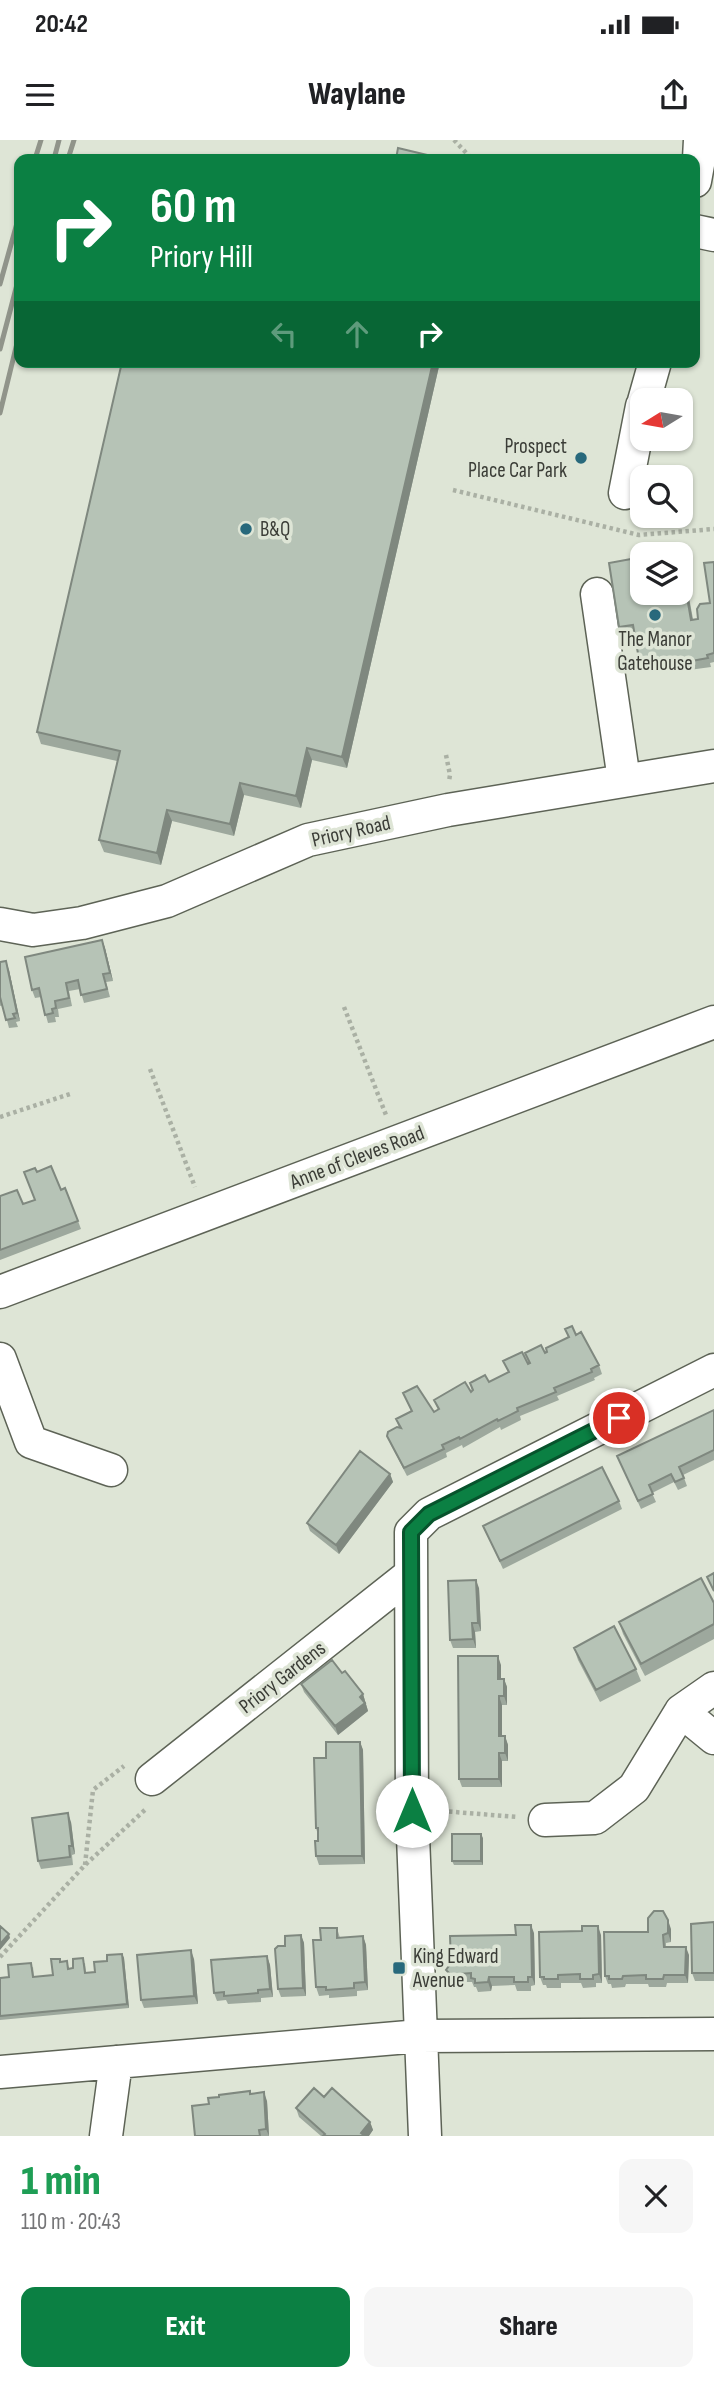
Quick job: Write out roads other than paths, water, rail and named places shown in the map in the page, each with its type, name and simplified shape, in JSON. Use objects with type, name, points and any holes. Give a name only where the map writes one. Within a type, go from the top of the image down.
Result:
[{"type":"street","points":[[648,388],[653,368]]},
{"type":"street","points":[[625,493],[633,452]]},
{"type":"street","points":[[597,594],[624,780]]},
{"type":"street","name":"Priory Road","points":[[0,924],[33,930],[82,923],[167,901],[308,840],[449,810],[714,766]]},
{"type":"street","name":"Anne of Cleves Road","points":[[0,1292],[714,1022]]},
{"type":"street","points":[[0,1359],[31,1442],[111,1470]]},
{"type":"street","points":[[425,2136],[412,1811],[411,1532],[429,1514],[714,1370]]},
{"type":"street","name":"Priory Gardens","points":[[152,1779],[411,1574]]},
{"type":"street","points":[[545,1820],[595,1818],[634,1788],[681,1711],[714,1688]]},
{"type":"street","points":[[681,1711],[714,1738]]},
{"type":"street","points":[[0,2072],[419,2036],[714,2034]]},
{"type":"street","points":[[106,2136],[116,2062]]},
{"type":"railway","points":[[37,154],[41,140]]},
{"type":"railway","points":[[55,154],[59,140]]},
{"type":"railway","points":[[70,154],[74,140]]},
{"type":"railway","points":[[0,284],[14,234]]},
{"type":"railway","points":[[0,349],[14,296]]},
{"type":"railway","points":[[0,413],[14,356]]},
{"type":"place","name":"Prospect Place Car Park","points":[[581,458]]},
{"type":"place","name":"B&Q","points":[[246,529]]},
{"type":"place","name":"The Manor Gatehouse","points":[[655,615]]},
{"type":"place","name":"King Edward Avenue","points":[[399,1968]]}]
